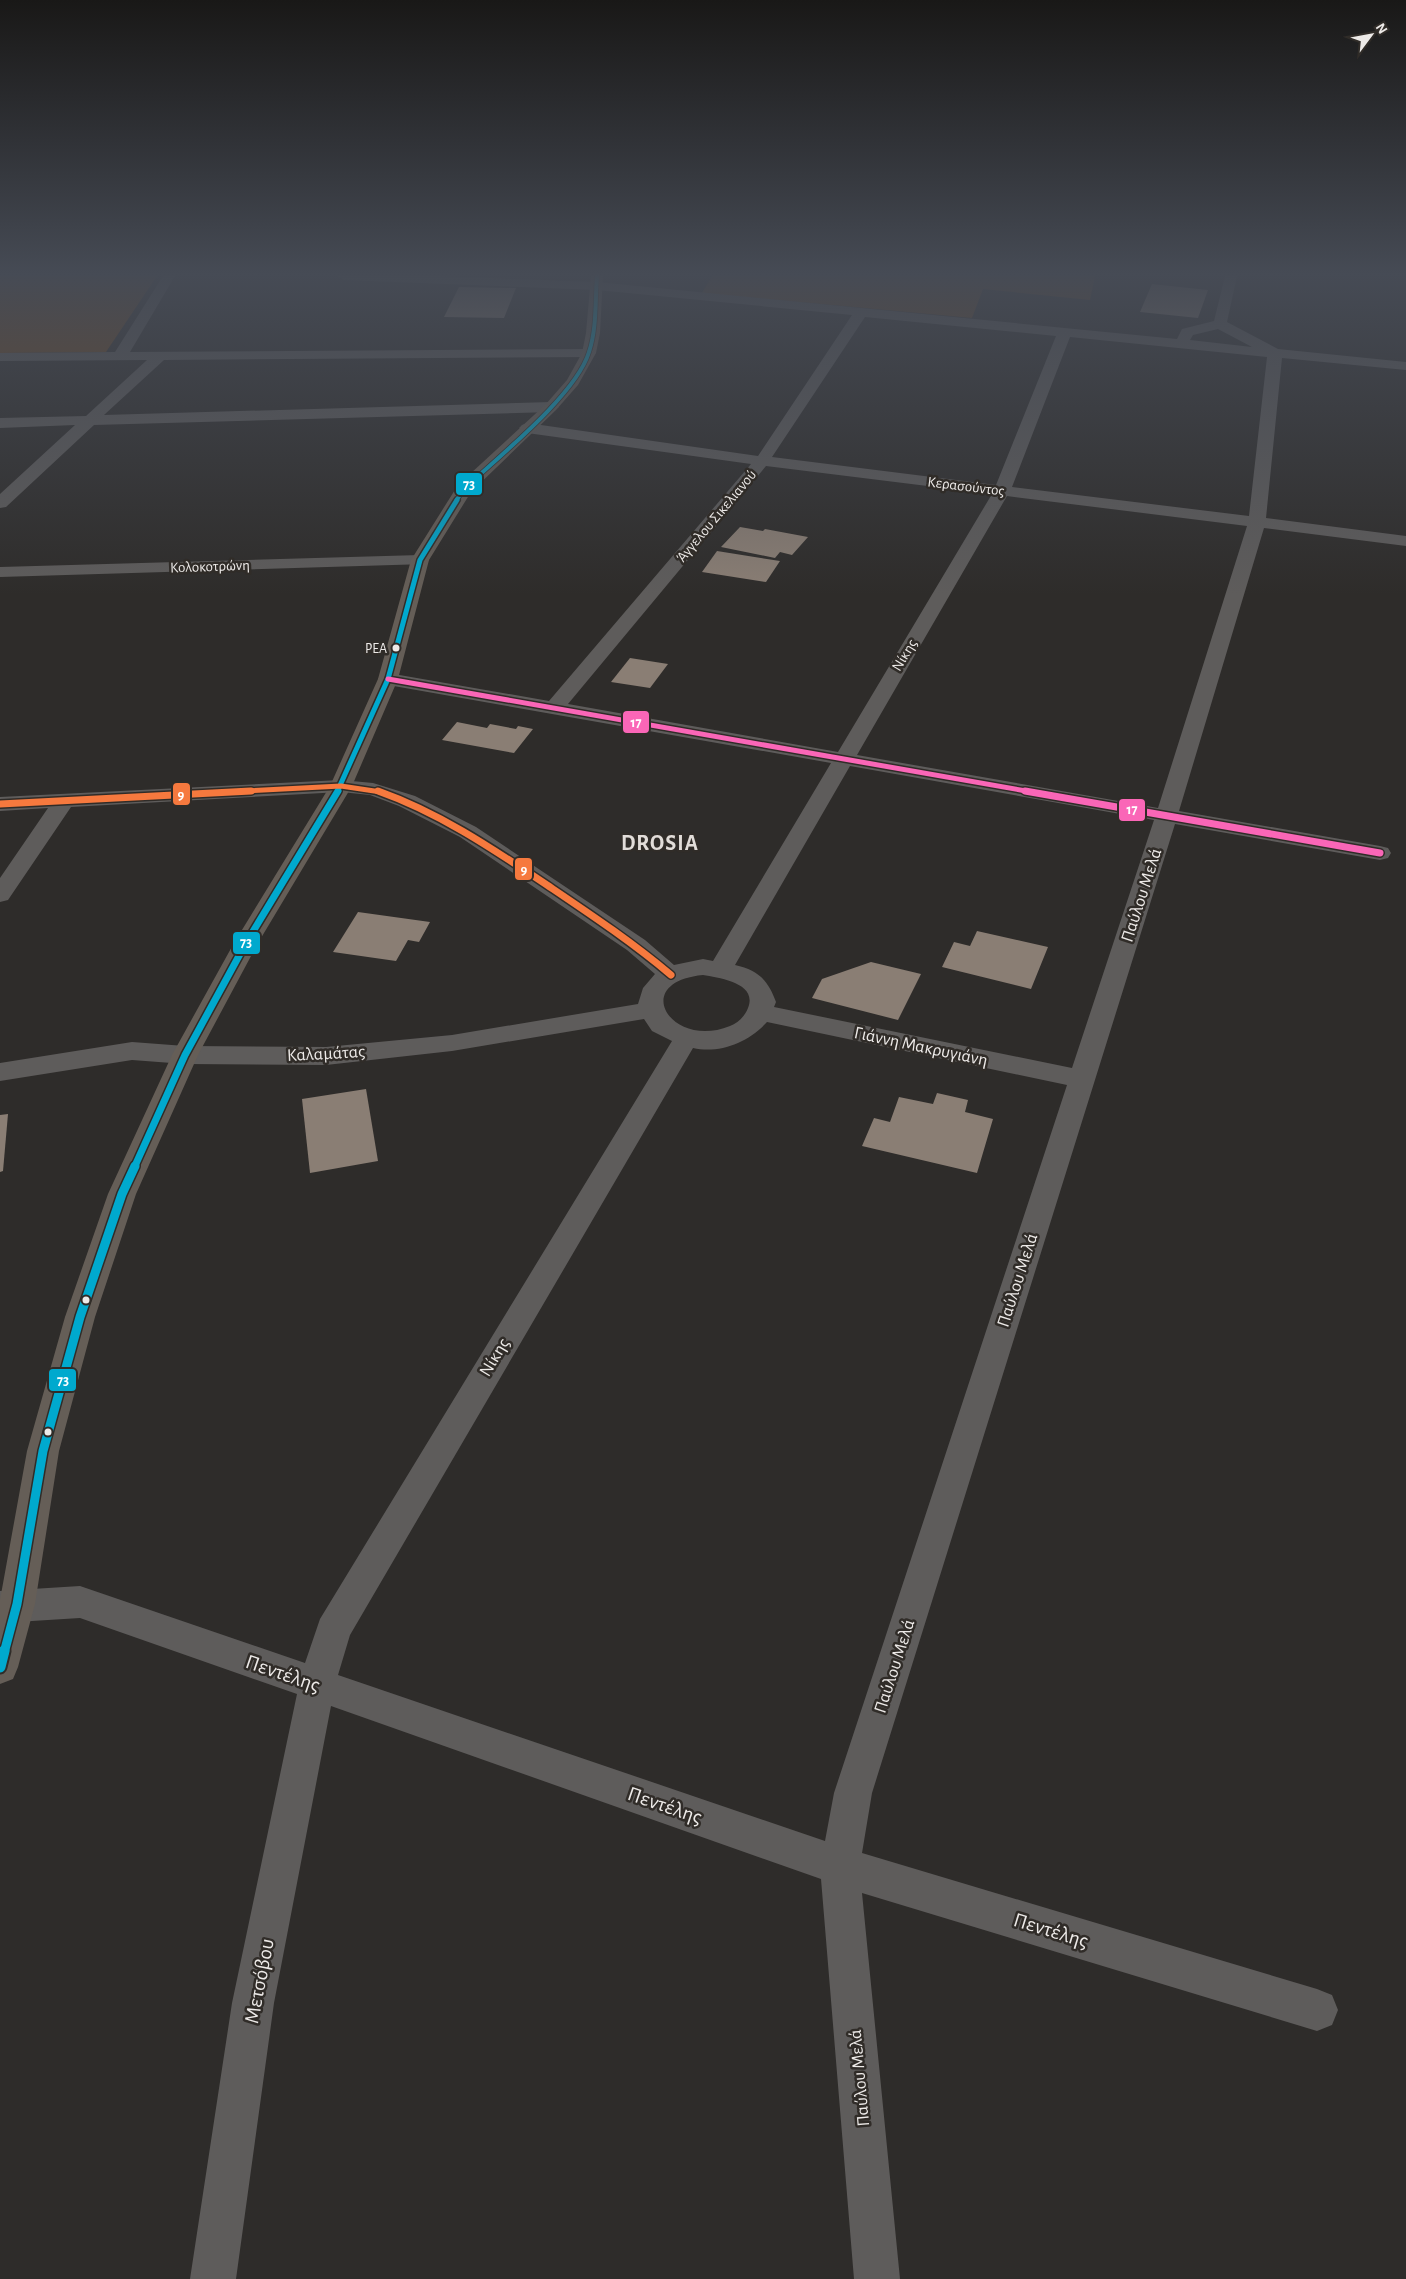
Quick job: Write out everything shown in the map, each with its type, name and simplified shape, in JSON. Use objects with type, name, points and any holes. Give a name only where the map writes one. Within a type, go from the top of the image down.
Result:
[{"type":"main road","points":[[0,1668],[8,1605],[43,1451],[80,1317],[122,1194],[185,1054],[246,943],[341,786],[388,679],[420,560],[464,489],[551,407],[573,382]]},
{"type":"street","points":[[0,503],[131,382]]},
{"type":"street","name":"Άγγελου Σικελιανού","points":[[554,708],[762,461],[814,382]]},
{"type":"street","name":"Νίκης","points":[[721,968],[842,758],[1002,491],[1045,382]]},
{"type":"street","name":"Παύλου Μελά","points":[[877,2279],[840,1866],[853,1793],[1167,815],[1257,522],[1272,382]]},
{"type":"street","points":[[0,423],[88,422],[551,407]]},
{"type":"street","name":"Κερασούντος","points":[[527,428],[762,461],[1406,540]]},
{"type":"street","name":"Κολοκοτρώνη","points":[[0,572],[420,560]]},
{"type":"street","points":[[388,679],[1380,853]]},
{"type":"street","points":[[0,804],[341,786],[373,789],[407,801],[468,832],[636,945],[671,974]]},
{"type":"street","points":[[0,895],[64,801]]},
{"type":"street","points":[[703,967],[721,968],[738,972],[751,980],[760,990],[764,1002],[762,1014],[754,1024],[740,1033],[724,1038],[705,1040],[687,1038],[670,1031],[658,1022],[651,1010],[649,1000],[653,990],[660,982],[671,974],[686,969],[703,967]]},
{"type":"street","name":"Καλαμάτας","points":[[0,1072],[132,1051],[185,1054],[326,1056],[452,1042],[651,1010]]},
{"type":"street","name":"Γιάννη Μακρυγιάνη","points":[[762,1014],[1081,1080]]},
{"type":"street","name":"Νίκης","points":[[317,1685],[333,1630],[687,1038]]},
{"type":"street","name":"Πεντέλης","points":[[8,1605],[80,1602],[840,1866],[1317,2010]]},
{"type":"street","name":"Μετσόβου","points":[[213,2279],[253,2004],[317,1685]]},
{"type":"building","points":[[740,527],[763,531],[765,529],[808,537],[792,555],[780,552],[775,558],[721,547]]},
{"type":"building","points":[[717,551],[780,561],[766,582],[702,572]]},
{"type":"building","points":[[630,658],[668,664],[650,688],[611,682]]},
{"type":"building","points":[[457,722],[487,728],[490,724],[516,729],[518,726],[533,729],[514,753],[442,740]]},
{"type":"building","points":[[358,912],[430,922],[419,942],[408,940],[396,961],[333,952]]},
{"type":"building","points":[[977,931],[1048,947],[1031,989],[942,967],[954,942],[970,946]]},
{"type":"building","points":[[871,962],[921,974],[898,1020],[812,998],[822,979]]},
{"type":"building","points":[[366,1089],[378,1161],[310,1173],[302,1099]]},
{"type":"building","points":[[937,1093],[968,1100],[965,1112],[993,1119],[977,1173],[862,1146],[874,1118],[890,1122],[899,1097],[933,1104]]},
{"type":"building","points":[[8,1114],[3,1171],[0,1172],[0,1115]]},
{"type":"transit line","name":"73","points":[[0,1667],[17,1604],[43,1451],[80,1317],[122,1194],[185,1055],[246,943],[341,786],[388,679],[420,560],[464,489],[551,407],[573,382]]},
{"type":"transit line","name":"17","points":[[388,679],[1380,853]]},
{"type":"transit line","name":"9","points":[[0,804],[341,786],[373,789],[407,801],[468,832],[636,945],[671,975]]},
{"type":"place","name":"ΡΕΑ","points":[[396,648]]},
{"type":"district","name":"DROSIA","points":[[660,842]]}]
